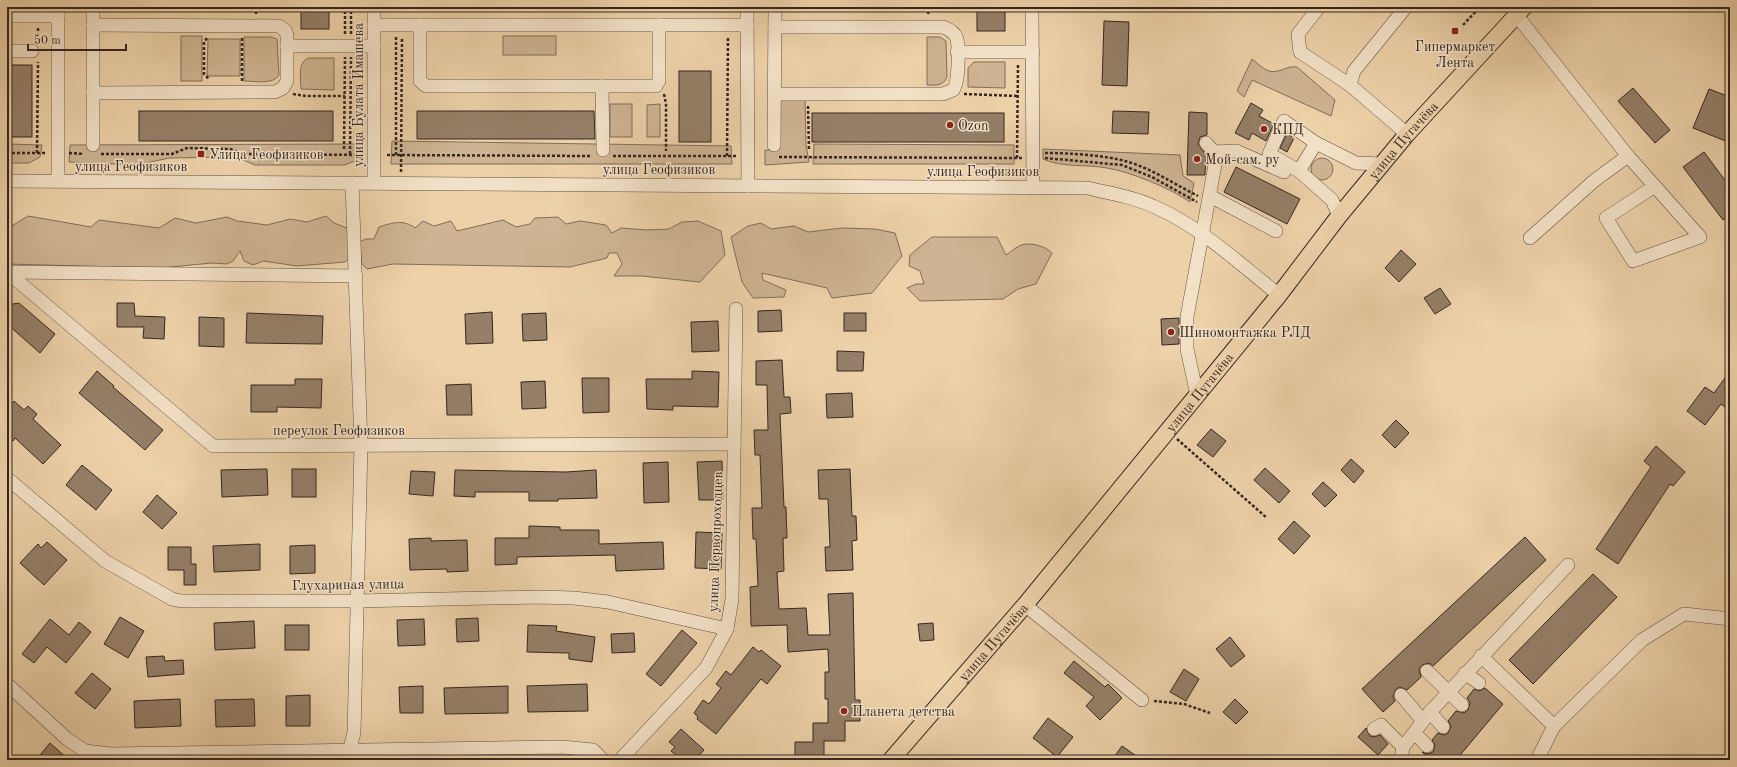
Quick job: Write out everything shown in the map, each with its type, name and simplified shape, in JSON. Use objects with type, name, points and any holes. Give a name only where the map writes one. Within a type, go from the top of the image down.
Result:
[{"type":"main road","name":"улица Пугачёва","points":[[891,760],[1025,605],[1279,295],[1339,216],[1407,134],[1520,11]]},
{"type":"street","points":[[93,7],[93,145]]},
{"type":"street","name":"улица Булата Имашева","points":[[374,7],[374,183]]},
{"type":"street","points":[[748,7],[748,186]]},
{"type":"street","points":[[773,151],[774,7]]},
{"type":"street","points":[[1032,7],[1032,188]]},
{"type":"street","points":[[1320,7],[1298,34],[1300,52],[1350,86],[1407,134]]},
{"type":"street","points":[[1350,86],[1354,71],[1406,7]]},
{"type":"street","points":[[7,16],[38,16],[58,11],[58,181]]},
{"type":"street","points":[[1520,11],[1628,156],[1655,186],[1700,237],[1633,261],[1606,218],[1655,186]]},
{"type":"street","points":[[93,25],[279,26],[285,30],[287,35],[287,81],[283,88],[275,92],[93,92]]},
{"type":"street","points":[[374,25],[748,25]]},
{"type":"street","points":[[420,25],[420,81],[424,86],[652,86],[658,84],[659,25]]},
{"type":"street","points":[[774,27],[943,27],[954,34],[957,39],[957,82],[953,90],[943,94],[774,94]]},
{"type":"street","points":[[287,46],[374,46]]},
{"type":"street","points":[[7,51],[36,51]]},
{"type":"street","points":[[957,52],[1032,52]]},
{"type":"street","points":[[602,86],[603,154]]},
{"type":"street","points":[[1339,216],[1332,200],[1299,171],[1269,154],[1284,121],[1316,143],[1356,163],[1382,164]]},
{"type":"street","points":[[1299,171],[1316,143]]},
{"type":"street","points":[[1197,395],[1187,349],[1187,317],[1215,165],[1210,147],[1236,151],[1284,172]]},
{"type":"street","points":[[1530,238],[1595,180],[1628,156]]},
{"type":"street","name":"улица Геофизиков","points":[[7,181],[1087,188],[1130,198],[1171,215],[1203,235],[1279,295]]},
{"type":"street","points":[[348,755],[354,733],[361,446],[352,183]]},
{"type":"street","points":[[1209,202],[1276,231]]},
{"type":"street","points":[[7,272],[356,276]]},
{"type":"street","name":"переулок Геофизиков","points":[[7,272],[213,446],[734,444]]},
{"type":"street","name":"улица Первопроходцев","points":[[620,760],[706,668],[727,629],[732,599],[736,309]]},
{"type":"street","name":"Глухариная улица","points":[[7,478],[105,561],[172,599],[181,601],[357,601],[538,597],[574,598],[608,602],[727,629]]},
{"type":"street","points":[[1402,760],[1403,747],[1427,716],[1465,673],[1568,565]]},
{"type":"street","points":[[1025,605],[1145,699]]},
{"type":"street","points":[[1541,758],[1554,726],[1642,640],[1684,614],[1730,618]]},
{"type":"street","points":[[1481,656],[1554,726]]},
{"type":"street","points":[[1427,671],[1462,704]]},
{"type":"street","points":[[1465,673],[1479,683]]},
{"type":"street","points":[[7,684],[67,739],[85,751],[111,754],[348,755],[580,747],[593,750],[603,760]]},
{"type":"street","points":[[1401,695],[1427,716],[1443,726]]},
{"type":"street","points":[[1374,729],[1381,725],[1403,747]]},
{"type":"street","points":[[1414,733],[1427,746]]},
{"type":"path","points":[[345,7],[348,46],[350,155]]},
{"type":"path","points":[[344,149],[344,96],[351,7]]},
{"type":"path","points":[[1463,25],[1480,7]]},
{"type":"path","points":[[37,153],[36,51],[38,16]]},
{"type":"path","points":[[209,25],[209,38],[204,42],[204,74],[209,79],[209,93]]},
{"type":"path","points":[[242,25],[242,92]]},
{"type":"path","points":[[396,155],[399,25]]},
{"type":"path","points":[[399,25],[401,184]]},
{"type":"path","points":[[726,156],[727,42],[730,25]]},
{"type":"path","points":[[1017,158],[1018,52]]},
{"type":"path","points":[[658,84],[666,98],[666,151]]},
{"type":"path","points":[[283,88],[302,96],[344,96]]},
{"type":"path","points":[[953,90],[970,96],[1018,96]]},
{"type":"path","points":[[808,94],[809,151]]},
{"type":"path","points":[[187,148],[230,149],[244,154],[603,154],[748,156]]},
{"type":"path","points":[[773,151],[1017,158],[1032,155],[1071,154],[1124,161],[1150,171],[1209,202]]},
{"type":"path","points":[[1032,155],[1122,165],[1209,202]]},
{"type":"path","points":[[1167,431],[1267,518]]},
{"type":"path","points":[[1145,699],[1156,702],[1184,704],[1210,712]]},
{"type":"shaded area","points":[[181,36],[202,36],[202,81],[181,81]]},
{"type":"shaded area","points":[[503,36],[556,36],[556,55],[503,55]]},
{"type":"shaded area","points":[[244,37],[271,37],[277,39],[279,75],[276,78],[263,82],[244,81]]},
{"type":"shaded area","points":[[927,37],[940,37],[946,41],[947,77],[941,84],[938,85],[927,85]]},
{"type":"shaded area","points":[[208,39],[240,39],[240,76],[207,76]]},
{"type":"shaded area","points":[[309,58],[334,58],[334,90],[301,89],[301,67],[305,60]]},
{"type":"shaded area","points":[[1252,59],[1262,67],[1273,72],[1290,67],[1297,67],[1335,100],[1331,116],[1252,80],[1244,97],[1237,91]]},
{"type":"shaded area","points":[[974,62],[1005,62],[1005,88],[968,87],[968,68]]},
{"type":"shaded area","points":[[778,97],[805,97],[806,145],[809,162],[765,165],[765,150],[777,150]]},
{"type":"shaded area","points":[[610,104],[632,104],[632,137],[610,137]]},
{"type":"shaded area","points":[[660,104],[660,137],[647,137],[647,105]]},
{"type":"shaded area","points":[[392,141],[731,146],[732,164],[391,164]]},
{"type":"shaded area","points":[[7,144],[42,145],[40,157],[29,163],[7,163]]},
{"type":"shaded area","points":[[357,144],[358,160],[344,165],[255,165],[236,157],[169,158],[137,165],[69,162],[70,145]]},
{"type":"shaded area","points":[[814,144],[1014,145],[1014,164],[813,164]]},
{"type":"shaded area","points":[[1043,149],[1180,155],[1183,176],[1194,183],[1190,202],[1161,186],[1117,170],[1051,162],[1043,159]]},
{"type":"shaded area","points":[[1318,158],[1326,158],[1333,165],[1333,173],[1326,180],[1318,180],[1311,173],[1311,165]]},
{"type":"shaded area","points":[[28,216],[91,227],[99,220],[159,228],[175,218],[196,223],[227,217],[237,221],[267,225],[290,219],[307,222],[326,216],[334,223],[352,230],[354,254],[345,262],[297,266],[263,261],[253,265],[244,261],[240,251],[233,261],[227,264],[212,263],[160,268],[7,264],[7,229]]},
{"type":"shaded area","points":[[558,217],[566,224],[580,221],[606,225],[612,233],[621,228],[647,230],[669,229],[682,222],[698,221],[721,231],[725,255],[700,282],[642,276],[614,276],[622,264],[617,253],[609,253],[607,258],[570,267],[393,264],[367,269],[362,264],[359,242],[366,239],[374,239],[379,227],[388,224],[406,223],[415,228],[423,221],[434,226],[451,221],[457,231],[503,220],[516,227],[530,224],[535,218]]},
{"type":"shaded area","points":[[761,223],[771,229],[794,226],[808,232],[842,228],[875,229],[895,233],[902,256],[872,293],[832,298],[827,288],[762,273],[763,280],[786,290],[784,297],[753,298],[742,282],[731,237],[748,226]]},
{"type":"shaded area","points":[[932,237],[997,237],[1006,255],[1019,246],[1027,244],[1041,246],[1052,253],[1036,284],[1018,289],[1003,299],[920,301],[907,288],[916,284],[924,284],[920,271],[909,266],[910,255]]},
{"type":"building","points":[[301,7],[329,7],[329,29],[301,29]]},
{"type":"building","points":[[977,7],[1005,7],[1005,31],[977,31]]},
{"type":"building","points":[[1104,21],[1129,22],[1127,86],[1102,85]]},
{"type":"building","points":[[7,65],[32,65],[32,137],[7,137]]},
{"type":"building","points":[[679,71],[711,71],[711,142],[679,142]]},
{"type":"building","points":[[1633,88],[1670,130],[1655,143],[1618,101]]},
{"type":"building","points":[[1709,89],[1730,97],[1730,136],[1728,142],[1693,128]]},
{"type":"building","points":[[1251,103],[1263,110],[1259,116],[1274,124],[1266,141],[1252,133],[1249,140],[1235,133]]},
{"type":"building","points":[[139,111],[333,111],[333,141],[139,141]]},
{"type":"building","points":[[417,111],[594,111],[595,139],[417,139]]},
{"type":"building","points":[[1113,111],[1149,112],[1148,134],[1112,133]]},
{"type":"building","name":"Мой-сам. ру","points":[[1189,112],[1207,113],[1207,135],[1200,137],[1198,144],[1206,155],[1205,175],[1187,175]]},
{"type":"building","points":[[812,113],[1004,113],[1004,142],[812,142]]},
{"type":"building","points":[[1287,133],[1294,138],[1287,152],[1280,148]]},
{"type":"building","points":[[1704,152],[1730,187],[1730,215],[1723,220],[1683,167]]},
{"type":"building","points":[[1236,167],[1300,199],[1287,224],[1224,192]]},
{"type":"building","points":[[1401,250],[1416,264],[1399,282],[1385,268]]},
{"type":"building","points":[[1440,288],[1451,304],[1435,314],[1424,298]]},
{"type":"building","points":[[19,303],[55,334],[40,353],[7,324],[7,305]]},
{"type":"building","points":[[117,303],[134,303],[135,316],[165,317],[164,339],[143,338],[144,327],[117,327]]},
{"type":"building","points":[[781,310],[782,331],[758,332],[758,311]]},
{"type":"building","points":[[492,312],[493,343],[466,344],[465,314]]},
{"type":"building","points":[[247,313],[323,316],[322,344],[246,343]]},
{"type":"building","points":[[546,313],[547,340],[523,341],[522,314]]},
{"type":"building","points":[[844,313],[866,313],[866,331],[844,331]]},
{"type":"building","points":[[199,317],[224,318],[224,347],[199,346]]},
{"type":"building","name":"Шиномонтажка РЛД","points":[[1179,318],[1179,344],[1162,345],[1161,319]]},
{"type":"building","points":[[718,321],[719,351],[692,352],[691,322]]},
{"type":"building","points":[[837,351],[864,352],[863,371],[837,371]]},
{"type":"building","points":[[782,360],[784,397],[790,397],[791,413],[780,414],[784,507],[786,507],[787,538],[783,538],[784,571],[777,572],[779,609],[806,608],[808,635],[830,635],[828,594],[853,593],[855,700],[860,700],[860,721],[845,721],[845,741],[824,741],[824,758],[812,758],[812,760],[795,760],[795,742],[813,742],[813,723],[828,723],[828,699],[825,699],[825,672],[829,672],[828,649],[788,652],[787,625],[751,626],[750,587],[758,586],[756,539],[753,539],[752,508],[762,508],[760,455],[755,455],[754,430],[768,430],[767,385],[756,385],[756,361]]},
{"type":"building","points":[[97,371],[114,386],[113,387],[163,430],[145,450],[79,393]]},
{"type":"building","points":[[692,371],[719,372],[718,407],[673,406],[673,410],[647,409],[646,379],[692,379]]},
{"type":"building","points":[[1730,371],[1730,411],[1721,404],[1705,425],[1687,411],[1705,387],[1714,393]]},
{"type":"building","points":[[582,378],[609,378],[609,412],[583,413]]},
{"type":"building","points":[[295,379],[322,379],[321,408],[277,407],[277,412],[251,412],[251,385],[295,385]]},
{"type":"building","points":[[545,381],[546,408],[522,409],[521,382]]},
{"type":"building","points":[[471,384],[472,415],[447,415],[446,385]]},
{"type":"building","points":[[852,393],[853,417],[827,418],[826,394]]},
{"type":"building","points":[[14,401],[24,410],[28,406],[37,414],[33,419],[61,445],[43,464],[15,438],[13,441],[7,435],[7,408]]},
{"type":"building","points":[[1396,420],[1409,433],[1395,448],[1382,435]]},
{"type":"building","points":[[1211,429],[1226,441],[1213,457],[1197,445]]},
{"type":"building","points":[[1656,446],[1685,472],[1673,486],[1670,484],[1618,564],[1596,549],[1651,467],[1644,461]]},
{"type":"building","points":[[1351,459],[1364,471],[1354,483],[1341,470]]},
{"type":"building","points":[[722,461],[723,500],[699,500],[697,462]]},
{"type":"building","points":[[668,462],[669,502],[644,503],[643,463]]},
{"type":"building","points":[[82,465],[112,490],[96,510],[66,485]]},
{"type":"building","points":[[1265,468],[1290,491],[1279,503],[1254,480]]},
{"type":"building","points":[[267,469],[268,495],[222,497],[221,470]]},
{"type":"building","points":[[292,469],[316,469],[316,497],[292,497]]},
{"type":"building","points":[[850,469],[852,516],[856,516],[857,540],[852,541],[853,570],[826,571],[825,547],[830,547],[828,499],[819,499],[818,470]]},
{"type":"building","points":[[455,470],[566,472],[596,470],[597,498],[558,499],[558,501],[529,501],[529,492],[475,492],[475,497],[454,496]]},
{"type":"building","points":[[411,471],[435,472],[433,496],[409,494]]},
{"type":"building","points":[[1323,482],[1337,495],[1325,507],[1312,494]]},
{"type":"building","points":[[157,495],[177,513],[162,529],[143,512]]},
{"type":"building","points":[[1294,521],[1310,536],[1294,554],[1278,539]]},
{"type":"building","points":[[529,526],[560,527],[560,530],[599,530],[599,544],[663,542],[664,569],[616,571],[615,555],[517,557],[517,564],[495,565],[495,538],[529,538]]},
{"type":"building","points":[[696,532],[722,533],[721,569],[695,568]]},
{"type":"building","points":[[1525,537],[1546,560],[1433,666],[1429,663],[1422,665],[1419,669],[1421,677],[1407,690],[1400,687],[1396,689],[1393,696],[1395,701],[1383,712],[1362,689]]},
{"type":"building","points":[[431,538],[431,541],[467,540],[468,571],[447,572],[447,569],[410,570],[409,539]]},
{"type":"building","points":[[47,542],[67,560],[44,585],[20,563],[38,544],[41,548]]},
{"type":"building","points":[[260,544],[260,570],[214,572],[213,546]]},
{"type":"building","points":[[315,545],[315,573],[290,574],[290,546]]},
{"type":"building","points":[[168,547],[191,547],[191,564],[196,564],[196,585],[184,585],[184,570],[168,570]]},
{"type":"building","points":[[1593,574],[1617,597],[1533,684],[1509,660]]},
{"type":"building","points":[[120,617],[144,631],[128,658],[104,644]]},
{"type":"building","points":[[478,618],[479,641],[457,642],[456,619]]},
{"type":"building","points":[[50,619],[69,635],[79,622],[91,632],[66,663],[47,647],[34,663],[22,654]]},
{"type":"building","points":[[424,619],[425,645],[398,646],[397,620]]},
{"type":"building","points":[[254,621],[255,648],[215,650],[214,623]]},
{"type":"building","points":[[933,623],[934,640],[920,641],[918,624]]},
{"type":"building","points":[[285,625],[309,625],[309,650],[285,650]]},
{"type":"building","points":[[528,625],[557,626],[556,631],[595,637],[592,662],[569,659],[569,653],[527,652]]},
{"type":"building","points":[[682,630],[697,643],[661,686],[646,674]]},
{"type":"building","points":[[634,633],[635,652],[612,653],[611,634]]},
{"type":"building","points":[[1230,637],[1245,656],[1231,667],[1216,649]]},
{"type":"building","points":[[753,647],[759,652],[761,650],[781,666],[767,684],[761,679],[716,734],[697,719],[698,717],[694,713],[703,700],[709,704],[721,688],[716,684],[726,671],[731,675]]},
{"type":"building","points":[[164,656],[165,661],[183,660],[184,674],[148,677],[146,657]]},
{"type":"building","points":[[1074,661],[1105,687],[1108,684],[1122,698],[1100,720],[1086,706],[1094,697],[1064,673]]},
{"type":"building","points":[[1184,669],[1199,679],[1186,701],[1170,692]]},
{"type":"building","points":[[92,673],[111,689],[95,709],[75,693]]},
{"type":"building","points":[[587,684],[588,711],[528,712],[527,686]]},
{"type":"building","points":[[423,686],[423,713],[400,713],[399,687]]},
{"type":"building","points":[[508,686],[508,713],[445,714],[444,688]]},
{"type":"building","points":[[1485,688],[1503,704],[1456,760],[1431,760],[1422,752],[1428,754],[1433,752],[1435,745],[1432,740],[1438,733],[1444,735],[1448,733],[1451,726],[1448,721],[1456,711],[1464,713],[1468,710],[1470,703],[1467,698],[1474,689],[1479,691]]},
{"type":"building","points":[[310,695],[310,726],[286,726],[286,696]]},
{"type":"building","points":[[180,699],[181,726],[135,728],[134,701]]},
{"type":"building","points":[[254,699],[255,726],[216,727],[215,700]]},
{"type":"building","points":[[1235,699],[1248,712],[1236,724],[1223,712]]},
{"type":"building","points":[[1048,718],[1073,737],[1057,757],[1033,738]]},
{"type":"building","points":[[1366,728],[1370,736],[1374,737],[1380,735],[1388,744],[1378,755],[1358,737]]},
{"type":"building","points":[[681,729],[704,750],[695,760],[682,760],[671,751],[675,747],[669,742]]},
{"type":"building","points":[[50,743],[69,760],[36,760]]},
{"type":"building","points":[[1122,746],[1142,760],[1112,760]]},
{"type":"place","name":"Гипермаркет Лента","points":[[1455,31]]},
{"type":"place","name":"Ozon","points":[[950,125]]},
{"type":"place","name":"КПД","points":[[1264,129]]},
{"type":"place","name":"Улица Геофизиков","points":[[201,154]]},
{"type":"place","name":"Мой-сам. ру","points":[[1197,159]]},
{"type":"place","name":"Шиномонтажка РЛД","points":[[1171,332]]},
{"type":"place","name":"Планета детства","points":[[844,711]]}]
